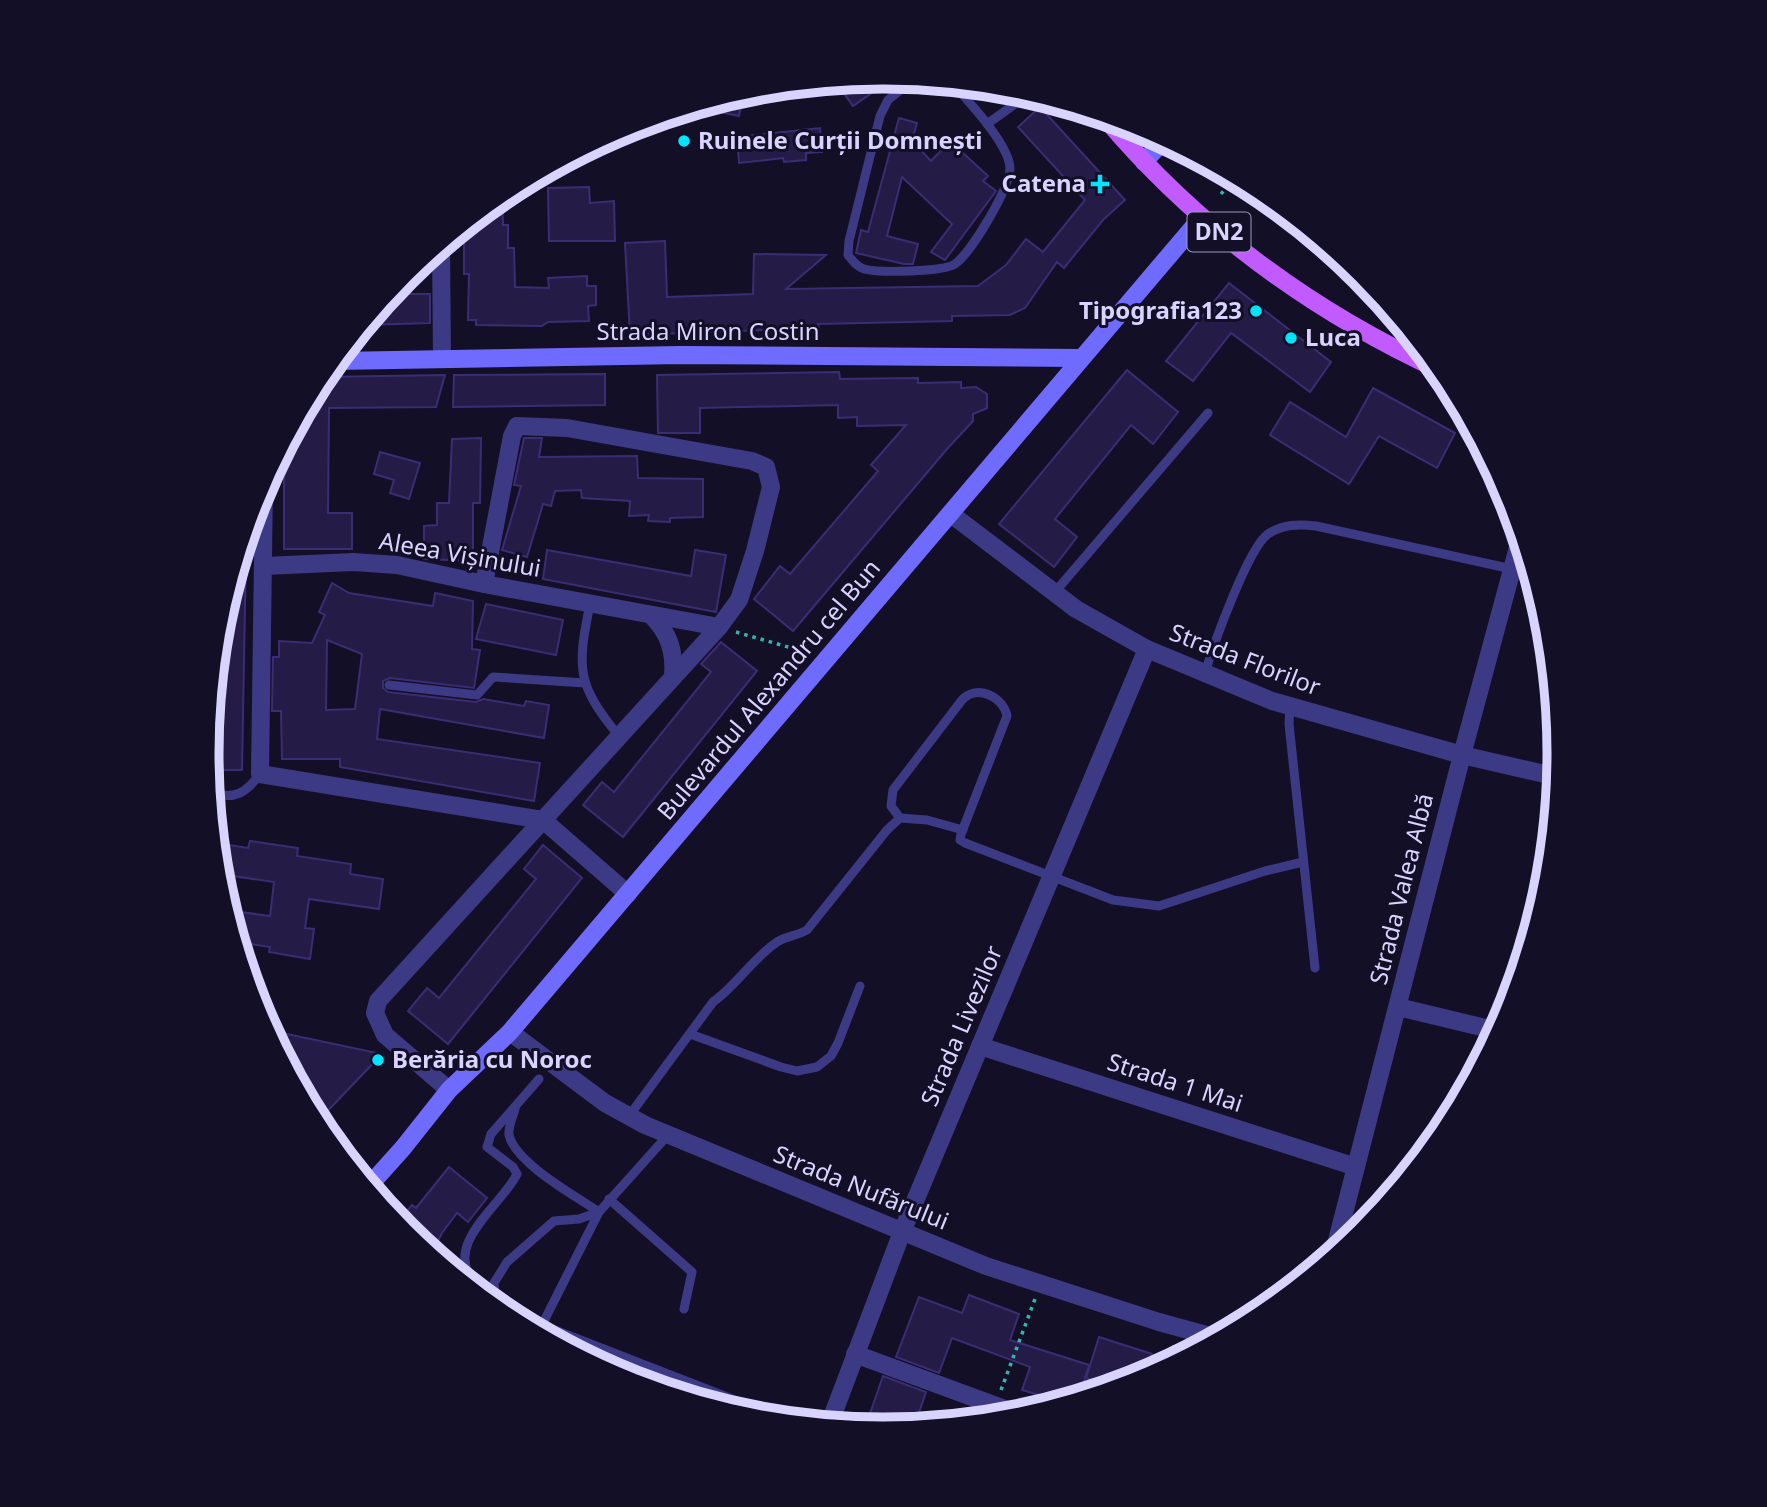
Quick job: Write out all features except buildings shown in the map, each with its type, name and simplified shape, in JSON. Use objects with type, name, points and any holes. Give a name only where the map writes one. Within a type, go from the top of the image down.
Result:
[{"type":"main road","name":"DN2","points":[[1118,133],[1201,218],[1257,262],[1312,301],[1418,359]]},
{"type":"main road","points":[[1144,162],[1156,148]]},
{"type":"main road","name":"Bulevardul Alexandru cel Bun","points":[[375,1180],[449,1090],[510,1032],[1201,218]]},
{"type":"main road","name":"Strada Miron Costin","points":[[348,361],[681,355],[1081,358]]},
{"type":"main road","points":[[381,1187],[403,1148]]},
{"type":"street","points":[[441,259],[442,359]]},
{"type":"street","points":[[449,1090],[385,1035],[375,1013],[378,1001],[719,627],[739,600],[771,487],[766,467],[752,461],[567,428],[517,426],[512,436],[484,584]]},
{"type":"street","name":"Strada Florilor","points":[[951,514],[1076,609],[1147,649],[1272,701],[1462,755],[1547,774]]},
{"type":"street","points":[[264,515],[260,774],[543,820],[628,894]]},
{"type":"street","name":"Strada Valea Albă","points":[[1338,1237],[1516,554]]},
{"type":"street","name":"Aleea Vișinului","points":[[264,566],[353,562],[397,565],[484,584],[719,627]]},
{"type":"street","points":[[651,615],[669,638],[674,663],[673,677]]},
{"type":"street","name":"Strada Livezilor","points":[[832,1415],[902,1232],[1147,649]]},
{"type":"street","points":[[1398,1007],[1488,1028]]},
{"type":"street","name":"Strada Nufărului","points":[[510,1032],[605,1103],[668,1135],[986,1266],[1204,1335]]},
{"type":"street","name":"Strada 1 Mai","points":[[980,1046],[1356,1167]]},
{"type":"street","points":[[855,1354],[999,1407]]},
{"type":"lane","points":[[901,90],[888,100],[880,116],[849,241],[848,256],[866,269],[939,269],[953,266],[966,254],[1002,194],[1010,167],[1005,151],[962,94]]},
{"type":"lane","points":[[987,124],[1017,103]]},
{"type":"lane","points":[[1055,592],[1208,413]]},
{"type":"lane","points":[[1205,673],[1247,566],[1266,535],[1283,527],[1299,524],[1316,526],[1512,569]]},
{"type":"lane","points":[[590,604],[581,649],[582,675],[592,701],[619,736]]},
{"type":"lane","points":[[389,685],[477,695],[493,677],[585,683]]},
{"type":"lane","points":[[900,818],[891,806],[894,790],[962,700],[978,691],[1003,705],[1007,716],[962,830],[960,840],[965,843],[1113,900],[1160,906],[1265,871],[1303,862]]},
{"type":"lane","points":[[1290,706],[1289,724],[1315,968]]},
{"type":"lane","points":[[221,796],[248,790],[260,774]]},
{"type":"lane","points":[[629,1116],[713,1002],[730,990],[763,953],[779,940],[797,936],[807,930],[887,830],[900,818],[927,820],[962,830]]},
{"type":"lane","points":[[690,1034],[781,1067],[797,1071],[817,1067],[831,1056],[838,1044],[860,986]]},
{"type":"lane","points":[[468,1271],[464,1261],[468,1238],[517,1174],[513,1167],[487,1147],[491,1134],[539,1079]]},
{"type":"lane","points":[[516,1106],[509,1133],[523,1160],[599,1212]]},
{"type":"lane","points":[[543,1324],[599,1212],[668,1135]]},
{"type":"lane","points":[[610,1199],[692,1272],[684,1309]]},
{"type":"lane","points":[[495,1292],[494,1283],[507,1262],[554,1221],[579,1219],[599,1212]]},
{"type":"lane","points":[[549,1328],[737,1401]]},
{"type":"path","points":[[1221,194],[1228,185]]},
{"type":"path","points":[[719,627],[828,658]]},
{"type":"path","points":[[995,1406],[1041,1284]]},
{"type":"place","name":"Ruinele Curții Domnești","points":[[684,141]]},
{"type":"place","name":"Catena","points":[[1100,184]]},
{"type":"place","name":"Tipografia123","points":[[1256,311]]},
{"type":"place","name":"Luca","points":[[1291,338]]},
{"type":"place","name":"Berăria cu Noroc","points":[[378,1060]]}]
